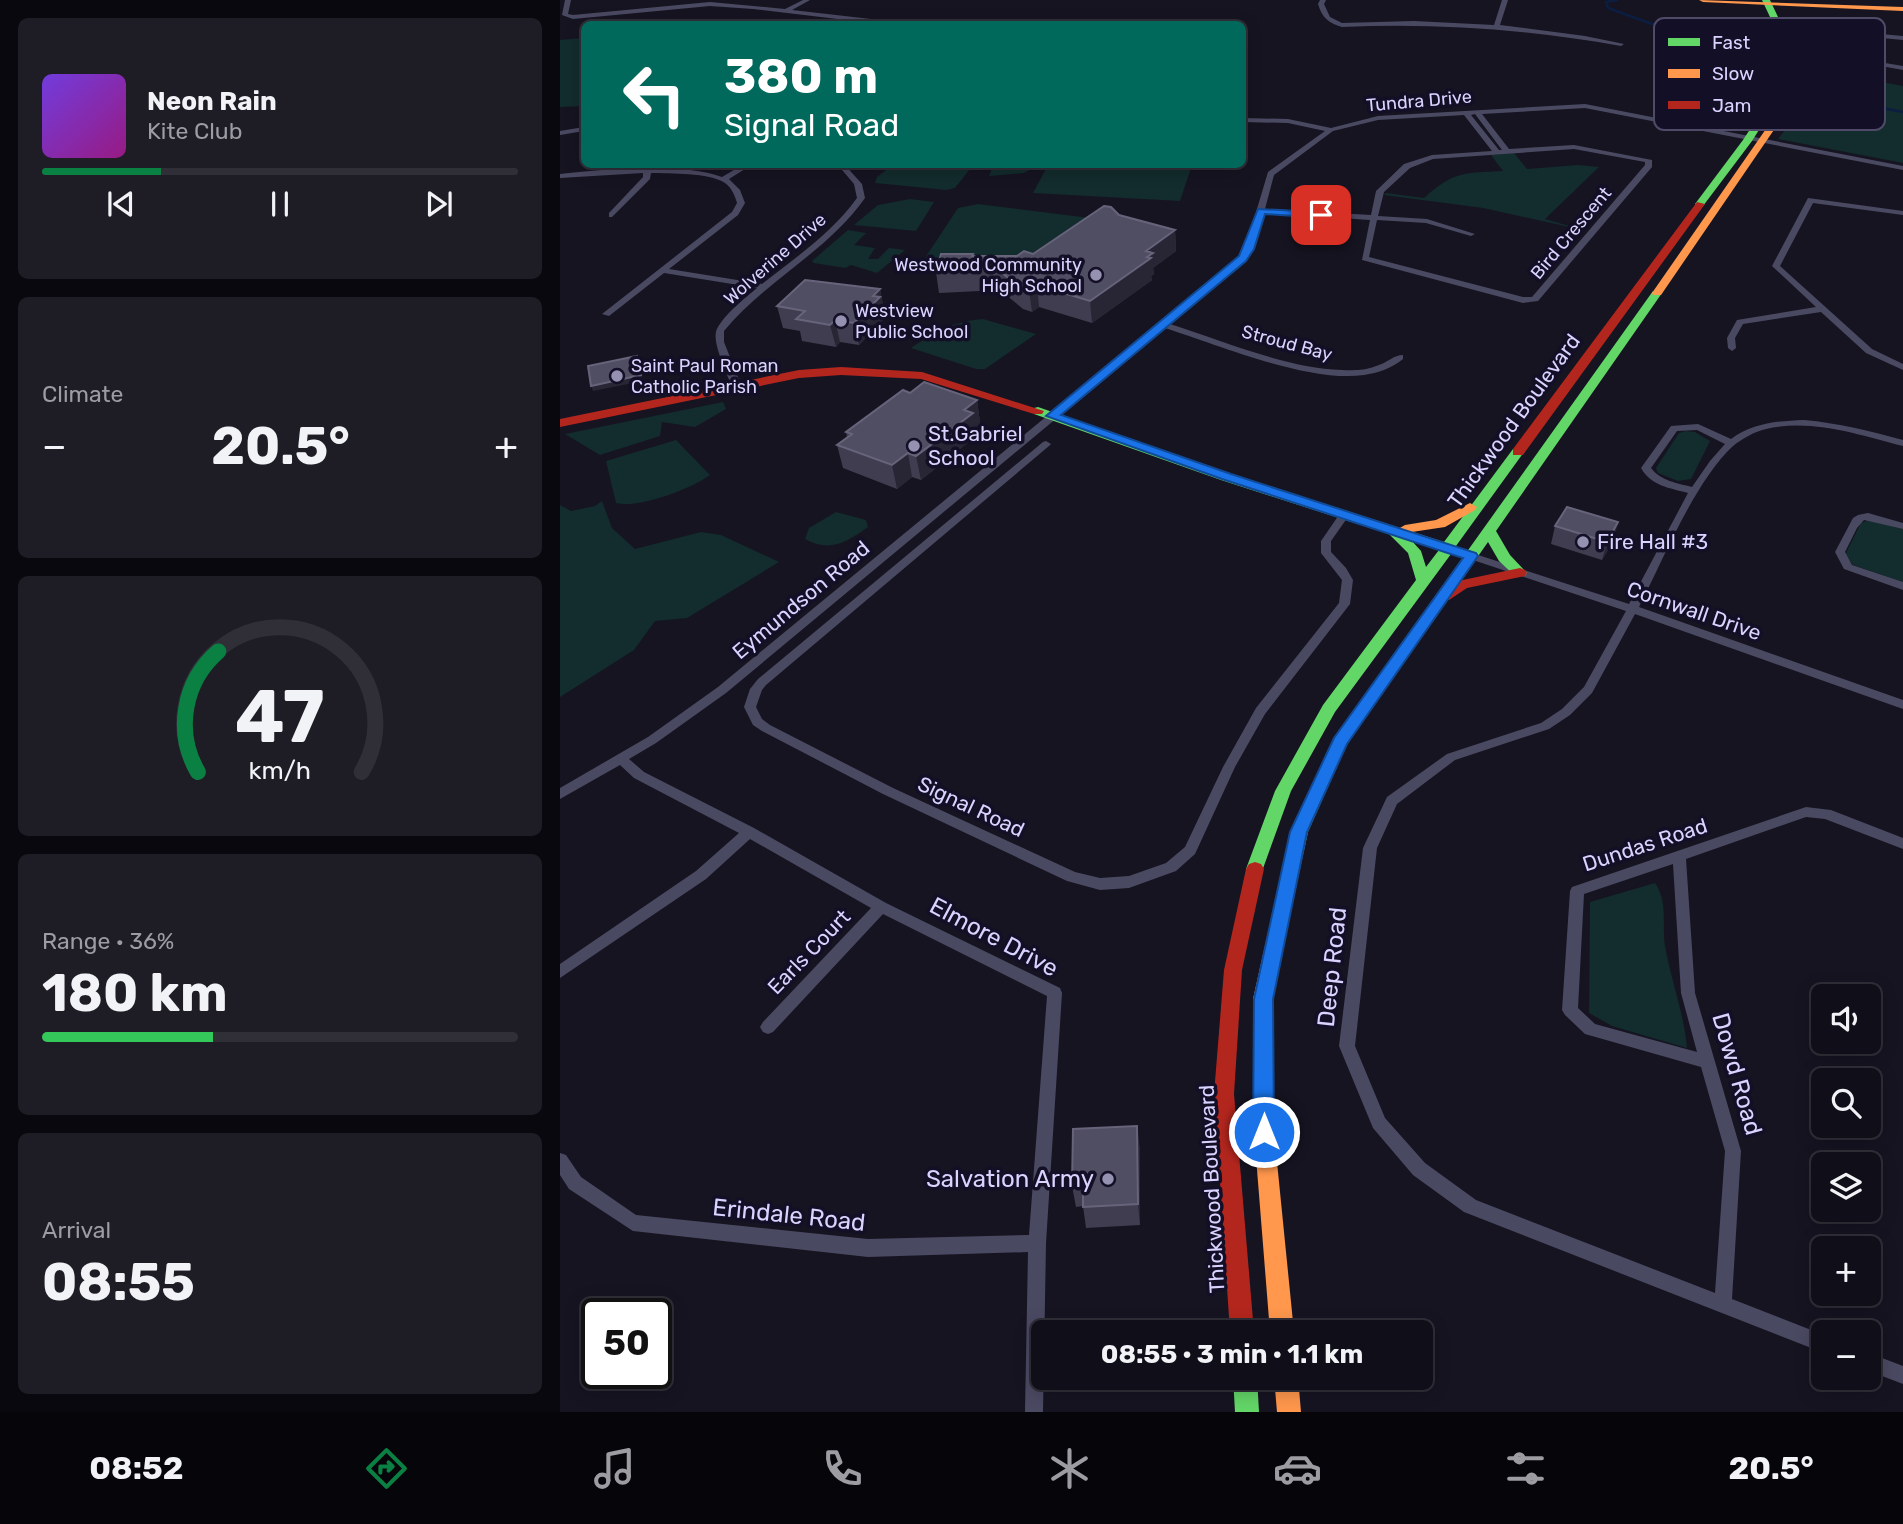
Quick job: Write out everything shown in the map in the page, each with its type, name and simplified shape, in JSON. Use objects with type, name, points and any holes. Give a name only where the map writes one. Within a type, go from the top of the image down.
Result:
[{"type":"main road","points":[[1703,0],[1774,1],[1903,9]]},
{"type":"main road","name":"Thickwood Boulevard","points":[[1774,1],[1780,18]]},
{"type":"main road","name":"Thickwood Boulevard","points":[[1281,1320],[1264,1132],[1263,999],[1299,832],[1340,742],[1489,531],[1762,130]]},
{"type":"main road","name":"Thickwood Boulevard","points":[[1241,1320],[1224,1094],[1233,970],[1257,862],[1283,791],[1329,709],[1484,497],[1758,138]]},
{"type":"main road","points":[[560,423],[799,374],[841,370],[922,376],[1053,416],[1471,556]]},
{"type":"main road","points":[[1390,528],[1420,530],[1442,526],[1484,497]]},
{"type":"main road","points":[[1390,528],[1414,551],[1423,580]]},
{"type":"main road","points":[[1489,531],[1504,558],[1520,573]]},
{"type":"main road","points":[[1437,604],[1463,584],[1520,573]]},
{"type":"main road","points":[[1246,1390],[1247,1412]]},
{"type":"main road","points":[[1287,1390],[1289,1412]]},
{"type":"street","points":[[568,0],[565,15],[573,17],[710,4],[753,6],[862,21]]},
{"type":"street","points":[[784,12],[807,0]]},
{"type":"street","points":[[1324,0],[1321,4],[1324,16],[1332,23],[1342,25],[1405,21],[1497,25],[1551,30],[1621,44]]},
{"type":"street","points":[[1497,25],[1504,0]]},
{"type":"street","points":[[1885,36],[1903,38]]},
{"type":"street","points":[[1885,65],[1903,68]]},
{"type":"street","name":"Tundra Drive","points":[[1053,416],[1243,259],[1249,249],[1272,174],[1331,130],[1378,118],[1585,106],[1654,119]]},
{"type":"street","points":[[1465,112],[1496,151]]},
{"type":"street","points":[[1477,112],[1506,151]]},
{"type":"street","points":[[1246,120],[1288,121],[1331,130]]},
{"type":"street","points":[[560,133],[581,130]]},
{"type":"street","name":"Tundra Drive","points":[[1715,130],[1758,138]]},
{"type":"street","points":[[1480,132],[1492,131]]},
{"type":"street","points":[[1758,138],[1903,168]]},
{"type":"street","name":"Bird Crescent","points":[[1586,148],[1648,160],[1649,165],[1535,299],[1523,300],[1365,258],[1380,191],[1407,166],[1432,157],[1496,151],[1586,148]]},
{"type":"street","points":[[724,179],[743,168]]},
{"type":"street","name":"Wolverine Drive","points":[[736,385],[720,342],[720,331],[764,287],[841,223],[856,207],[861,198],[858,184],[844,168]]},
{"type":"street","points":[[560,176],[598,171],[692,173],[724,179],[732,185],[741,202],[734,213],[606,314]]},
{"type":"street","points":[[612,215],[647,177],[647,172]]},
{"type":"street","points":[[1903,214],[1811,200],[1776,266],[1869,351],[1903,367]]},
{"type":"street","points":[[1262,208],[1427,221],[1471,234]]},
{"type":"street","points":[[663,270],[764,287]]},
{"type":"street","points":[[1732,348],[1731,338],[1740,323],[1821,309]]},
{"type":"street","name":"Stroud Bay","points":[[1164,325],[1306,368],[1343,373],[1361,373],[1389,366],[1401,357]]},
{"type":"street","name":"Eymundson Road","points":[[560,794],[685,718],[722,690],[1053,416]]},
{"type":"street","points":[[1632,609],[1694,491],[1730,442],[1747,432],[1773,426],[1834,424],[1903,443]]},
{"type":"street","points":[[1694,491],[1656,480],[1649,475],[1646,468],[1674,428],[1698,427],[1730,442]]},
{"type":"street","name":"Signal Road","points":[[1046,444],[762,682],[750,707],[752,715],[766,728],[888,791],[1072,877],[1100,884],[1129,883],[1151,876],[1171,867],[1190,850],[1229,767],[1260,711],[1344,604],[1349,587],[1348,580],[1326,553],[1326,541],[1345,514]]},
{"type":"street","points":[[983,474],[1002,481]]},
{"type":"street","points":[[1903,526],[1869,516],[1860,517],[1854,520],[1840,552],[1848,567],[1903,586]]},
{"type":"street","name":"Cornwall Drive","points":[[1471,556],[1632,609],[1903,705]]},
{"type":"street","name":"Deep Road","points":[[1632,609],[1588,690],[1566,712],[1545,726],[1451,757],[1392,801],[1370,848],[1347,1046],[1379,1123],[1419,1169],[1470,1206],[1811,1339]]},
{"type":"street","name":"Elmore Drive","points":[[621,759],[639,775],[749,832],[881,907],[1055,993],[1037,1243],[1034,1412]]},
{"type":"street","name":"Dundas Road","points":[[1708,1062],[1590,1029],[1570,1010],[1577,891],[1806,812],[1826,814],[1903,844]]},
{"type":"street","points":[[560,972],[701,875],[749,832]]},
{"type":"street","name":"Dowd Road","points":[[1679,857],[1689,993],[1733,1151],[1723,1305]]},
{"type":"street","name":"Earls Court","points":[[768,1027],[881,907]]},
{"type":"street","name":"Erindale Road","points":[[560,1161],[575,1183],[634,1223],[868,1248],[1037,1243]]},
{"type":"street","points":[[1881,1367],[1903,1375]]},
{"type":"green space","points":[[581,38],[581,106],[560,107],[560,40]]},
{"type":"green space","points":[[1885,83],[1903,86],[1903,163],[1778,139],[1785,130],[1885,130]]},
{"type":"green space","points":[[1514,153],[1527,169],[1578,165],[1599,167],[1545,219],[1583,230],[1483,208],[1384,195],[1386,193],[1424,198],[1460,175],[1503,171],[1491,155]]},
{"type":"green space","points":[[889,168],[971,168],[955,188],[946,190],[875,183],[877,177]]},
{"type":"green space","points":[[992,168],[1033,168],[1024,173],[989,176]]},
{"type":"green space","points":[[1046,168],[1191,168],[1180,201],[1033,193]]},
{"type":"green space","points":[[910,199],[934,202],[916,231],[854,225],[878,205]]},
{"type":"green space","points":[[978,204],[1090,218],[1043,258],[943,267],[921,264],[958,208]]},
{"type":"green space","points":[[848,230],[866,233],[854,245],[875,248],[868,259],[878,259],[889,248],[905,250],[877,273],[851,265],[845,268],[812,261]]},
{"type":"green space","points":[[983,319],[1036,334],[985,369],[976,369],[911,348],[945,328]]},
{"type":"green space","points":[[723,402],[726,409],[695,427],[662,422],[660,436],[600,455],[565,434]]},
{"type":"green space","points":[[1695,432],[1710,441],[1691,479],[1678,481],[1658,473],[1656,468],[1679,433]]},
{"type":"green space","points":[[676,440],[710,475],[664,496],[637,503],[616,503],[606,461]]},
{"type":"green space","points":[[602,501],[612,528],[635,549],[701,532],[721,535],[779,562],[687,618],[655,621],[634,650],[560,697],[560,505],[571,511],[595,506]]},
{"type":"green space","points":[[836,512],[866,520],[868,527],[838,544],[822,545],[805,539],[809,528]]},
{"type":"green space","points":[[1869,520],[1903,529],[1903,582],[1853,565],[1845,555],[1861,523]]},
{"type":"green space","points":[[1655,883],[1662,898],[1665,946],[1687,1048],[1612,1026],[1589,1013],[1590,902]]},
{"type":"building","points":[[1104,206],[1111,207],[1119,215],[1175,230],[1146,251],[1153,253],[1147,257],[1151,258],[1090,301],[1037,285],[1029,290],[1020,287],[997,269],[936,272],[941,254],[1017,256],[1024,251],[1033,254]]},
{"type":"building","points":[[805,280],[880,289],[873,296],[880,297],[854,323],[835,320],[830,325],[796,319],[805,311],[777,306]]},
{"type":"building","name":"Saint Paul Roman Catholic Parish","points":[[637,356],[641,375],[591,386],[588,366]]},
{"type":"building","points":[[924,382],[977,400],[964,410],[973,413],[916,456],[908,453],[892,465],[837,445],[852,434],[846,432],[903,390],[910,393]]},
{"type":"building","points":[[1567,507],[1618,522],[1607,542],[1555,526]]},
{"type":"building","name":"Salvation Army","points":[[1137,1126],[1138,1204],[1083,1207],[1083,1185],[1072,1186],[1073,1129]]},
{"type":"waterway","points":[[1617,0],[1606,2],[1608,8],[1654,24]]},
{"type":"waterway","points":[[1885,109],[1903,112]]},
{"type":"traffic: fast","points":[[1766,0],[1774,18]]},
{"type":"traffic: fast","points":[[1700,204],[1754,130]]},
{"type":"traffic: fast","points":[[1283,906],[1299,832],[1340,742],[1657,293]]},
{"type":"traffic: fast","points":[[1038,411],[1226,477],[1457,551]]},
{"type":"traffic: fast","points":[[1255,869],[1283,791],[1329,709],[1518,452]]},
{"type":"traffic: fast","points":[[1489,531],[1504,558],[1520,573]]},
{"type":"traffic: fast","points":[[1396,534],[1414,551],[1423,580]]},
{"type":"traffic: fast","points":[[1246,1390],[1247,1412]]},
{"type":"traffic: slow","points":[[1703,0],[1903,9]]},
{"type":"traffic: slow","points":[[1657,293],[1769,130]]},
{"type":"traffic: slow","points":[[1405,529],[1440,524],[1470,507]]},
{"type":"traffic: slow","points":[[1281,1320],[1264,1132],[1263,999],[1283,906]]},
{"type":"traffic: slow","points":[[1287,1390],[1289,1412]]},
{"type":"traffic: jam","points":[[1518,452],[1700,204]]},
{"type":"traffic: jam","points":[[560,423],[799,374],[841,371],[922,376],[1038,411]]},
{"type":"traffic: jam","points":[[1449,595],[1463,584],[1520,573]]},
{"type":"traffic: jam","points":[[1241,1320],[1224,1094],[1233,970],[1255,869]]},
{"type":"place","name":"Westwood Community High School","points":[[1096,275]]},
{"type":"place","name":"Westview Public School","points":[[841,321]]},
{"type":"place","name":"Saint Paul Roman Catholic Parish","points":[[617,376]]},
{"type":"place","name":"St.Gabriel School","points":[[914,446]]},
{"type":"place","name":"Fire Hall #3","points":[[1583,542]]},
{"type":"place","name":"Salvation Army","points":[[1108,1179]]},
{"type":"route","points":[[1264,1132],[1263,999],[1299,832],[1340,742],[1471,556],[1226,477],[1053,416],[1243,259],[1249,249],[1261,211],[1321,215]]}]
